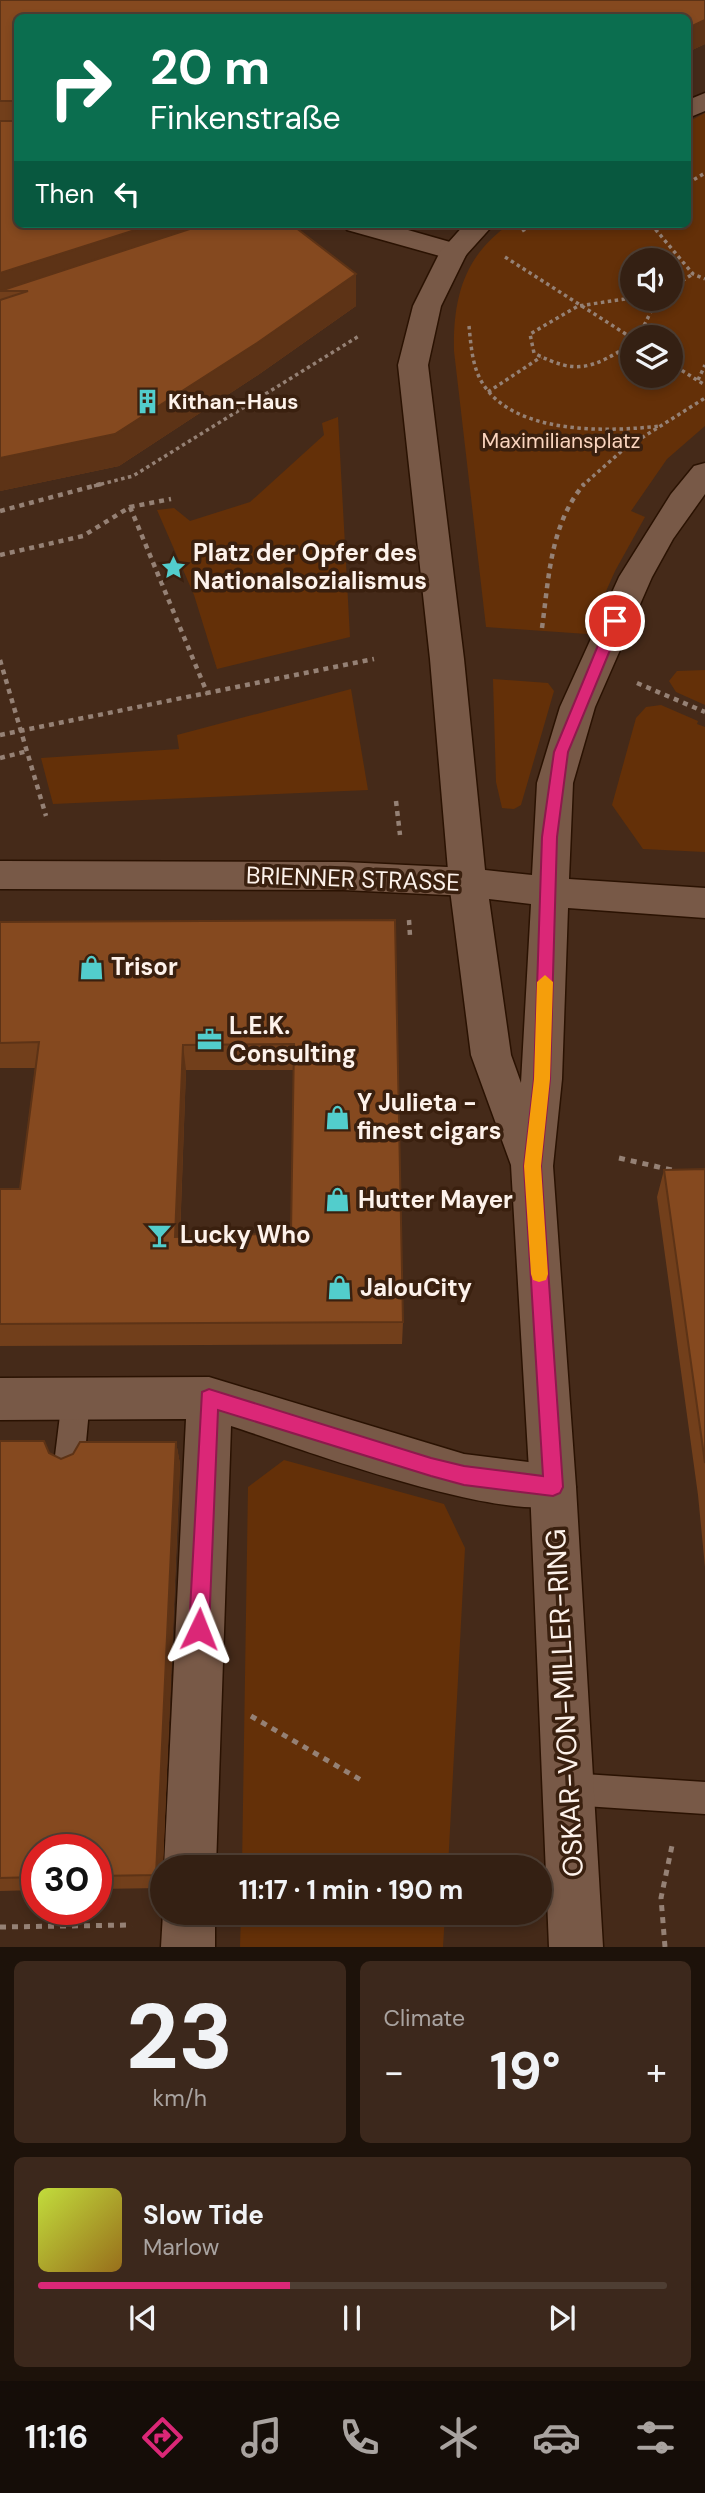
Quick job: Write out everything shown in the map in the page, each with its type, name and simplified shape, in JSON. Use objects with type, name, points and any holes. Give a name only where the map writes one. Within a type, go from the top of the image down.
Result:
[{"type":"main road","points":[[391,228],[467,237],[427,306],[413,365],[447,660],[468,882]]},
{"type":"main road","points":[[548,892],[555,783],[561,752],[574,717],[638,574],[688,491],[705,473]]},
{"type":"main road","name":"BRIENNER STRASSE","points":[[0,875],[344,876],[468,882],[548,892],[705,903]]},
{"type":"main road","name":"OSKAR-VON-MILLER-RING","points":[[468,882],[491,1055],[532,1166]]},
{"type":"main road","name":"OSKAR-VON-MILLER-RING","points":[[548,892],[542,1079],[532,1166],[553,1487],[576,1947]]},
{"type":"main road","points":[[0,1399],[209,1398],[464,1476],[553,1487]]},
{"type":"main road","points":[[190,1855],[209,1398]]},
{"type":"lane","points":[[69,1464],[76,1399]]},
{"type":"lane","points":[[569,1789],[694,1797]]},
{"type":"path","points":[[654,228],[693,274],[705,279]]},
{"type":"path","points":[[467,237],[620,331]]},
{"type":"path","points":[[683,280],[693,274]]},
{"type":"path","points":[[620,300],[578,306],[530,334],[534,353],[557,368],[589,369],[620,351]]},
{"type":"path","points":[[468,319],[472,358],[488,392],[513,410],[554,424],[601,432],[660,426]]},
{"type":"path","points":[[0,511],[133,477],[359,336]]},
{"type":"path","points":[[488,392],[541,357]]},
{"type":"path","points":[[698,380],[705,365]]},
{"type":"path","points":[[683,371],[705,385]]},
{"type":"path","points":[[542,628],[561,519],[571,498],[589,479],[660,426],[705,398]]},
{"type":"path","points":[[0,555],[83,536],[130,507],[171,499]]},
{"type":"path","points":[[130,507],[208,695]]},
{"type":"path","points":[[0,735],[208,695],[374,659]]},
{"type":"path","points":[[0,660],[46,816]]},
{"type":"path","points":[[636,683],[705,712]]},
{"type":"path","points":[[1,757],[28,751]]},
{"type":"path","points":[[619,1158],[680,1172]]},
{"type":"path","points":[[196,1683],[361,1780]]},
{"type":"path","points":[[665,1947],[661,1898],[694,1797]]},
{"type":"path","points":[[0,1927],[188,1928]]},
{"type":"green space","name":"Maximiliansplatz","points":[[705,113],[705,426],[667,459],[631,511],[645,517],[615,571],[587,634],[486,627],[454,351],[459,296],[464,279],[482,249],[505,228],[691,228],[691,120]]},
{"type":"green space","points":[[338,417],[350,637],[217,669],[194,595],[157,510],[174,508],[190,521],[250,502],[324,435],[322,423]]},
{"type":"green space","points":[[705,670],[705,705],[676,692],[669,681],[677,671]]},
{"type":"green space","points":[[493,679],[548,683],[554,691],[521,805],[514,809],[502,808],[496,782]]},
{"type":"green space","points":[[351,689],[368,790],[53,804],[41,758],[179,749],[177,735]]},
{"type":"green space","points":[[661,705],[698,721],[697,724],[705,727],[705,852],[643,849],[612,805],[636,718],[646,707]]},
{"type":"green space","points":[[284,1460],[444,1504],[465,1548],[449,1855],[242,1855],[248,1487]]},
{"type":"green space","points":[[241,1925],[444,1925],[443,1947],[240,1947]]},
{"type":"building","points":[[0,0],[705,0],[705,20],[691,27],[691,14],[14,14],[14,101],[0,101]]},
{"type":"building","points":[[0,121],[14,121],[14,228],[141,228],[0,273]]},
{"type":"building","points":[[193,228],[296,228],[356,274],[257,343],[115,434],[0,458],[0,300],[28,291],[0,291]]},
{"type":"building","points":[[395,920],[403,1322],[0,1324],[0,1189],[20,1189],[39,1042],[0,1043],[0,922]],"holes":[[[294,1044],[291,1233],[175,1237],[183,1045]]]},
{"type":"building","points":[[705,1169],[705,1463],[664,1170]]},
{"type":"building","points":[[0,1441],[44,1441],[49,1453],[61,1459],[73,1454],[80,1442],[176,1442],[157,1855],[150,1855],[150,1875],[112,1876],[112,1834],[21,1834],[21,1877],[0,1878]]},
{"type":"slow traffic","points":[[539,1274],[532,1166],[542,1079],[545,982]]},
{"type":"place","name":"Kithan-Haus","points":[[148,402]]},
{"type":"place","name":"Platz der Opfer des Nationalsozialismus","points":[[173,567]]},
{"type":"place","name":"Trisor","points":[[91,967]]},
{"type":"place","name":"L.E.K. Consulting","points":[[209,1040]]},
{"type":"place","name":"Y Julieta - finest cigars","points":[[337,1117]]},
{"type":"place","name":"Hutter Mayer","points":[[338,1200]]},
{"type":"place","name":"Lucky Who","points":[[160,1235]]},
{"type":"place","name":"JalouCity","points":[[340,1288]]},
{"type":"route","points":[[199,1629],[209,1398],[365,1448],[464,1476],[553,1487],[532,1166],[542,1079],[550,837],[561,752],[615,621]]}]
